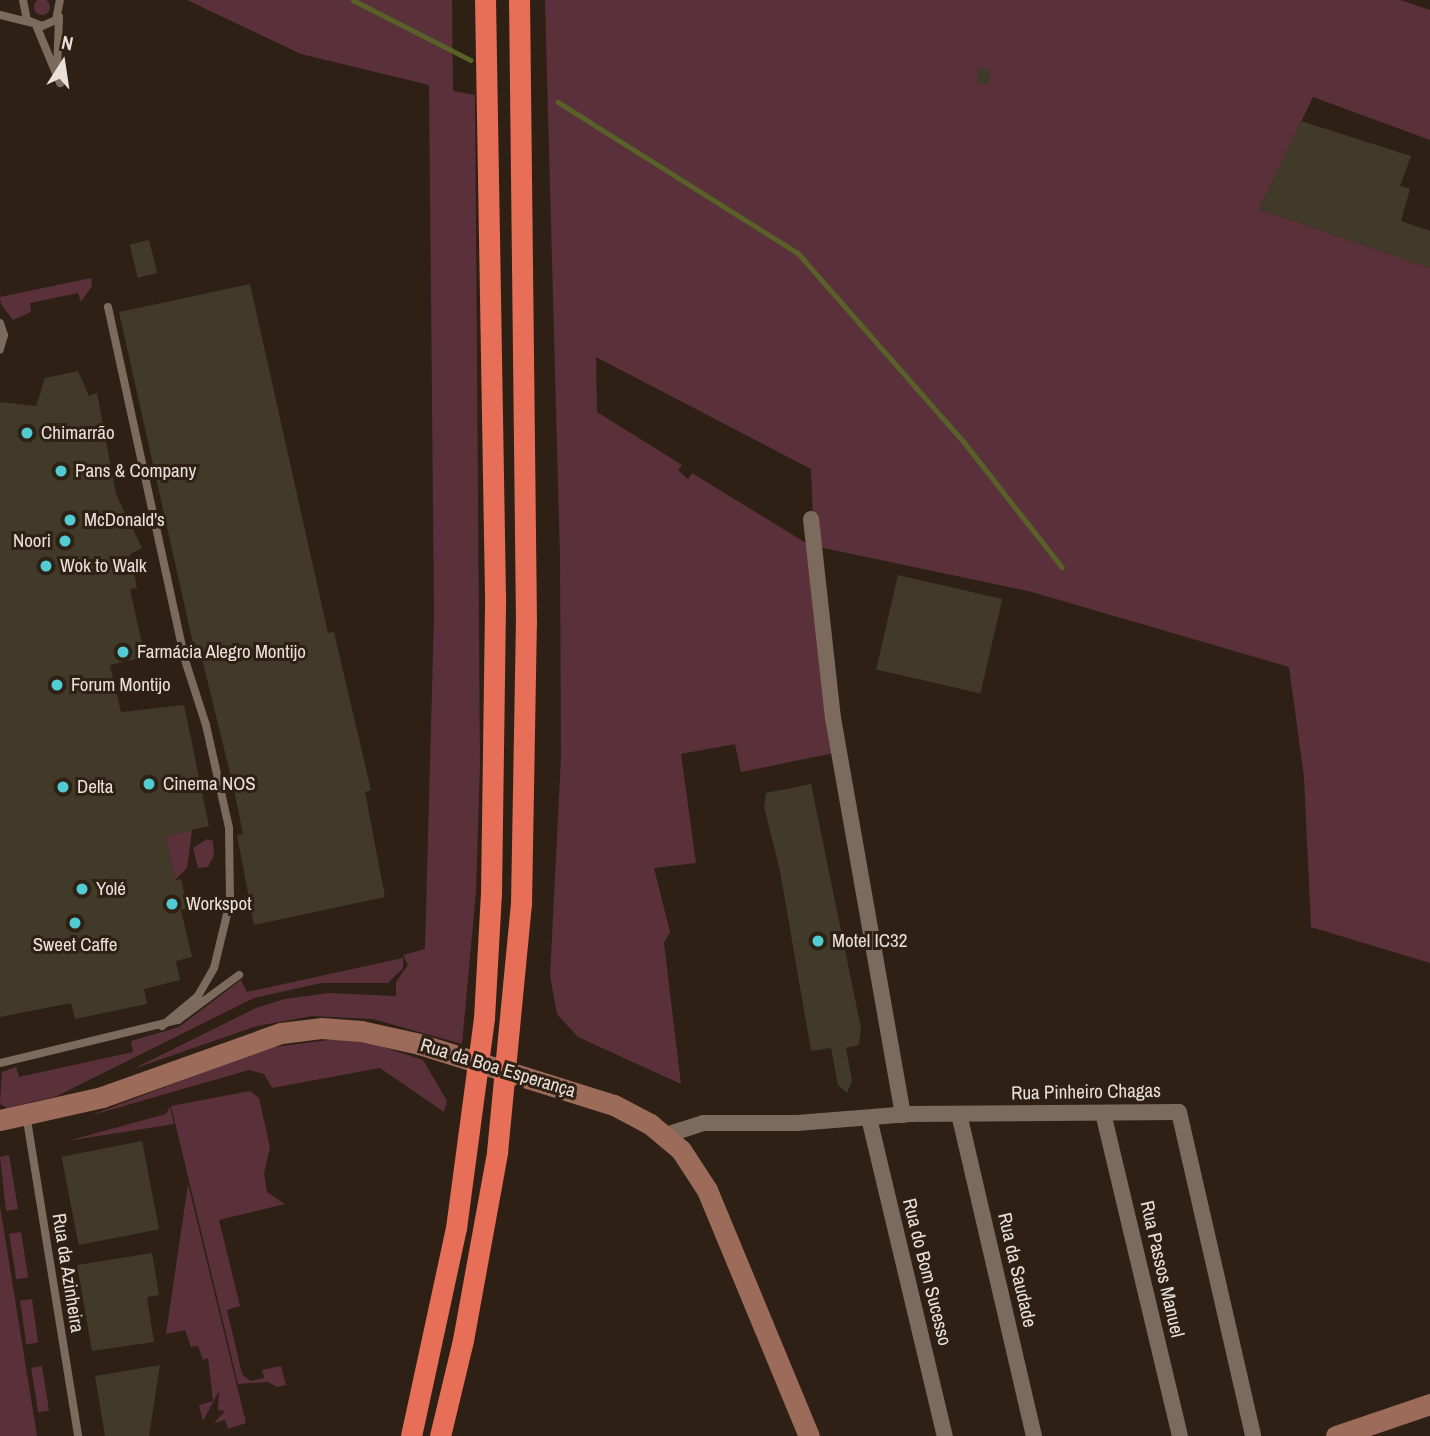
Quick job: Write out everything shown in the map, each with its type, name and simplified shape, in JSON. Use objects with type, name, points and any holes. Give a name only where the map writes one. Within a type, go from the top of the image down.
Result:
[{"type":"highway","points":[[411,1436],[456,1228],[484,1018],[489,935],[495,595],[485,0]]},
{"type":"highway","points":[[440,1436],[463,1340],[497,1152],[521,904],[526,623],[519,0]]},
{"type":"street","points":[[811,519],[833,718],[903,1115]]},
{"type":"street","name":"Rua da Boa Esperança","points":[[0,1120],[102,1097],[290,1031],[360,1031],[419,1044],[557,1084],[614,1105],[681,1150],[707,1190],[809,1436]]},
{"type":"street","name":"Rua Passos Manuel","points":[[1103,1112],[1180,1436]]},
{"type":"street","name":"Rua Pinheiro Chagas","points":[[663,1136],[704,1123],[903,1115],[1179,1112],[1253,1436]]},
{"type":"street","name":"Rua da Saudade","points":[[959,1114],[1034,1436]]},
{"type":"street","name":"Rua do Bom Sucesso","points":[[869,1118],[945,1436]]},
{"type":"street","points":[[1336,1436],[1430,1404]]},
{"type":"lane","points":[[23,0],[22,11],[34,24],[60,83]]},
{"type":"lane","points":[[57,73],[60,0]]},
{"type":"lane","points":[[0,15],[34,24],[52,23],[67,0]]},
{"type":"lane","points":[[108,307],[184,657],[206,724],[229,828],[230,902],[215,968],[198,996],[162,1026]]},
{"type":"lane","points":[[0,323],[4,335],[0,349]]},
{"type":"lane","points":[[0,1063],[162,1026],[189,1013],[239,975]]},
{"type":"lane","name":"Rua da Azinheira","points":[[26,1114],[78,1436]]},
{"type":"shaded area","points":[[39,-1],[45,-1],[50,7],[48,13],[39,15],[34,10],[34,4]]},
{"type":"shaded area","points":[[187,0],[452,0],[453,91],[475,95],[480,765],[476,892],[462,1044],[373,1019],[312,1016],[257,1026],[133,1069],[256,1008],[285,999],[329,993],[396,996],[396,982],[408,965],[403,955],[425,949],[434,615],[429,85],[301,54]]},
{"type":"shaded area","points":[[545,0],[1400,0],[1430,10],[1430,140],[1313,97],[1259,209],[1430,268],[1430,963],[1311,927],[1304,777],[1289,667],[1032,592],[814,546],[811,469],[596,357],[597,412],[682,465],[678,470],[688,479],[692,473],[806,543],[834,753],[741,772],[735,744],[681,754],[696,863],[654,868],[670,932],[664,943],[681,1084],[578,1037],[557,1014],[550,976],[561,757],[560,558]]},
{"type":"shaded area","points":[[91,278],[92,286],[81,302],[78,293],[30,303],[31,312],[13,320],[1,304],[0,297]]},
{"type":"shaded area","points":[[192,830],[187,868],[175,880],[165,836]]},
{"type":"shaded area","points":[[207,839],[213,841],[214,855],[208,867],[198,868],[193,848]]},
{"type":"shaded area","points":[[403,958],[403,968],[388,983],[321,983],[254,998],[57,1096],[7,1108],[0,1104],[2,1072],[16,1067],[19,1077],[133,1052],[131,1041],[179,1027],[241,980],[247,992]]},
{"type":"shaded area","points":[[336,1039],[374,1044],[423,1060],[447,1101],[444,1112],[380,1068],[272,1088],[264,1074],[249,1070],[89,1116],[267,1048]]},
{"type":"shaded area","points":[[250,1091],[259,1098],[270,1147],[264,1173],[267,1192],[285,1204],[219,1220],[240,1306],[227,1310],[242,1374],[250,1381],[264,1378],[262,1370],[281,1366],[286,1385],[277,1387],[268,1382],[238,1384],[171,1106]]},
{"type":"shaded area","points":[[170,1107],[174,1124],[67,1141],[166,1114]]},
{"type":"shaded area","points":[[9,1155],[18,1209],[6,1211],[0,1157]]},
{"type":"shaded area","points":[[188,1184],[246,1423],[228,1429],[225,1420],[214,1423],[225,1411],[218,1410],[219,1391],[203,1421],[199,1405],[213,1401],[208,1358],[203,1360],[198,1346],[191,1347],[185,1330],[166,1334]]},
{"type":"shaded area","points":[[0,1206],[37,1436],[0,1436]]},
{"type":"shaded area","points":[[21,1232],[28,1277],[16,1279],[9,1234]]},
{"type":"shaded area","points":[[32,1299],[38,1343],[26,1344],[20,1301]]},
{"type":"shaded area","points":[[42,1366],[49,1410],[38,1412],[31,1368]]},
{"type":"building","points":[[978,68],[990,70],[989,85],[977,83]]},
{"type":"building","points":[[1301,121],[1411,156],[1400,186],[1410,189],[1401,221],[1430,231],[1430,268],[1259,209]]},
{"type":"building","points":[[149,240],[157,273],[138,278],[130,245]]},
{"type":"building","points":[[250,284],[328,633],[334,632],[371,790],[365,792],[385,897],[254,925],[237,835],[243,834],[233,785],[199,647],[194,648],[119,312]]},
{"type":"building","name":"Forum Montijo","points":[[78,371],[89,396],[97,393],[116,494],[142,548],[130,554],[137,588],[130,589],[145,657],[110,665],[121,712],[184,705],[209,826],[165,836],[175,880],[181,879],[188,908],[181,910],[192,957],[176,961],[180,980],[144,989],[147,1004],[75,1019],[71,1003],[0,1017],[0,402],[36,406],[45,378]]},
{"type":"building","points":[[898,575],[1002,599],[980,694],[876,670]]},
{"type":"building","name":"Motel IC32","points":[[811,784],[861,1028],[859,1045],[846,1048],[852,1081],[847,1093],[838,1085],[831,1048],[811,1051],[780,871],[764,807],[766,793]]},
{"type":"building","points":[[142,1141],[159,1229],[79,1245],[62,1157]]},
{"type":"building","points":[[152,1253],[159,1295],[147,1297],[154,1342],[92,1351],[77,1265]]},
{"type":"building","points":[[160,1365],[149,1436],[105,1436],[95,1376]]},
{"type":"waterway","points":[[353,0],[471,60]]},
{"type":"waterway","points":[[558,102],[798,253],[964,442],[1062,567]]},
{"type":"place","name":"Chimarrão","points":[[27,433]]},
{"type":"place","name":"Pans & Company","points":[[61,471]]},
{"type":"place","name":"McDonald's","points":[[70,520]]},
{"type":"place","name":"Noori","points":[[65,541]]},
{"type":"place","name":"Wok to Walk","points":[[46,566]]},
{"type":"place","name":"Farmácia Alegro Montijo","points":[[123,652]]},
{"type":"place","name":"Forum Montijo","points":[[57,685]]},
{"type":"place","name":"Cinema NOS","points":[[149,784]]},
{"type":"place","name":"Delta","points":[[63,787]]},
{"type":"place","name":"Yolé","points":[[82,889]]},
{"type":"place","name":"Workspot","points":[[172,904]]},
{"type":"place","name":"Sweet Caffe","points":[[75,923]]},
{"type":"place","name":"Motel IC32","points":[[818,941]]}]
